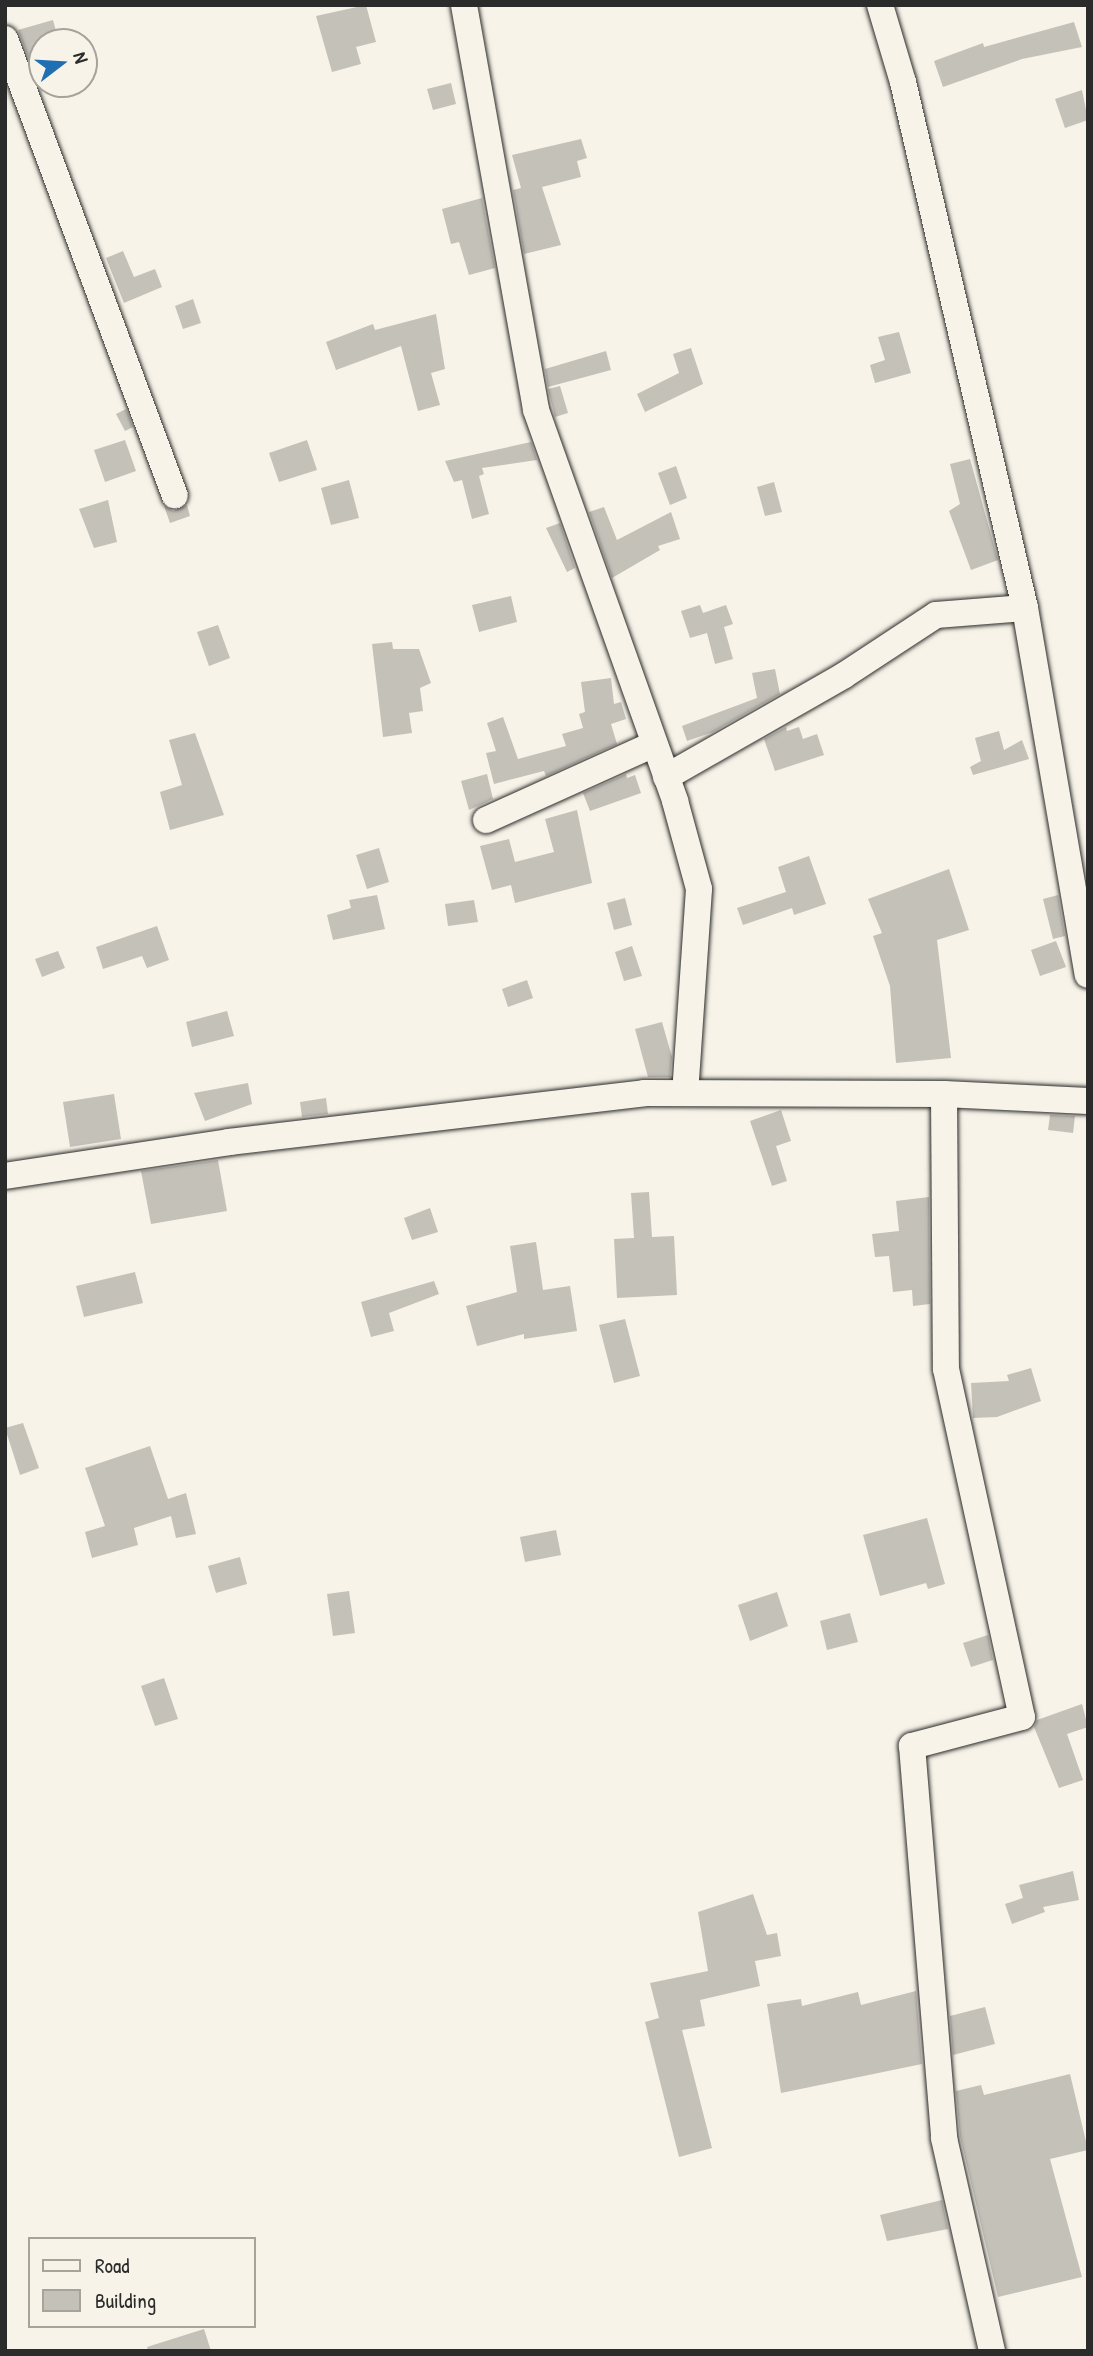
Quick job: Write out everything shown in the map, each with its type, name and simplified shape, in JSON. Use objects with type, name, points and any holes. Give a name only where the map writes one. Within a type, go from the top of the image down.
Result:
[{"type":"street","points":[[464,5],[536,410],[666,777],[699,889],[685,1092]]},
{"type":"street","points":[[880,5],[903,82],[1025,608],[1088,975]]},
{"type":"street","points":[[5,39],[124,348],[175,495]]},
{"type":"street","points":[[666,777],[844,676],[936,615],[1025,608]]},
{"type":"street","points":[[486,820],[654,744]]},
{"type":"street","points":[[5,1176],[229,1142],[685,1092],[944,1094],[1088,1101]]},
{"type":"street","points":[[944,1094],[946,1369],[1022,1717],[912,1746],[944,2138],[992,2351]]},
{"type":"building","points":[[366,5],[376,42],[356,47],[361,64],[332,72],[316,16]]},
{"type":"building","points":[[53,20],[55,28],[28,28],[28,56],[18,30]]},
{"type":"building","points":[[1074,22],[1082,47],[1022,59],[943,87],[934,61],[983,43],[984,47]]},
{"type":"building","points":[[451,83],[456,104],[433,110],[427,89]]},
{"type":"building","points":[[1082,90],[1088,120],[1065,128],[1055,99]]},
{"type":"building","points":[[581,139],[587,158],[577,161],[581,177],[542,187],[561,245],[524,254],[513,190],[521,188],[512,155]]},
{"type":"building","points":[[482,198],[495,268],[469,275],[459,242],[451,244],[442,209]]},
{"type":"building","points":[[123,251],[134,277],[155,269],[162,287],[124,303],[106,258]]},
{"type":"building","points":[[193,299],[201,323],[183,329],[175,306]]},
{"type":"building","points":[[436,314],[445,369],[431,373],[440,405],[418,411],[401,346],[336,370],[326,342],[373,324],[375,330]]},
{"type":"building","points":[[899,332],[911,373],[875,383],[870,365],[885,360],[878,337]]},
{"type":"building","points":[[691,348],[703,384],[645,412],[637,394],[679,373],[673,354]]},
{"type":"building","points":[[606,351],[611,370],[548,387],[545,369]]},
{"type":"building","points":[[560,386],[568,413],[555,417],[548,389]]},
{"type":"building","points":[[126,409],[133,427],[125,431],[116,414]]},
{"type":"building","points":[[125,440],[136,471],[105,482],[94,450]]},
{"type":"building","points":[[307,440],[317,470],[279,482],[269,453]]},
{"type":"building","points":[[531,442],[537,460],[482,468],[484,474],[479,476],[489,514],[472,519],[462,480],[454,482],[445,461]]},
{"type":"building","points":[[970,459],[998,560],[971,570],[949,511],[960,504],[950,464]]},
{"type":"building","points":[[676,466],[687,498],[670,505],[658,473]]},
{"type":"building","points":[[349,480],[359,518],[331,525],[321,488]]},
{"type":"building","points":[[774,482],[782,512],[765,516],[757,487]]},
{"type":"building","points":[[108,500],[117,542],[94,548],[79,509]]},
{"type":"building","points":[[187,505],[190,516],[170,523],[164,506],[173,511]]},
{"type":"building","points":[[604,507],[617,540],[671,512],[680,539],[658,546],[660,550],[612,578],[589,512]]},
{"type":"building","points":[[560,523],[575,568],[567,572],[546,528]]},
{"type":"building","points":[[511,596],[517,622],[479,632],[472,605]]},
{"type":"building","points":[[700,605],[703,613],[726,605],[733,624],[724,627],[733,659],[715,664],[707,633],[690,638],[681,611]]},
{"type":"building","points":[[218,625],[230,658],[209,666],[197,632]]},
{"type":"building","points":[[392,642],[393,649],[419,649],[431,683],[420,688],[423,711],[409,713],[412,733],[383,737],[372,644]]},
{"type":"building","points":[[775,669],[780,694],[713,732],[687,741],[682,726],[757,698],[752,673]]},
{"type":"building","points":[[611,678],[614,704],[621,702],[626,719],[611,724],[617,744],[546,776],[544,771],[494,784],[486,753],[496,751],[487,723],[503,717],[518,759],[566,746],[562,734],[583,728],[579,714],[585,712],[581,682]]},
{"type":"building","points":[[786,727],[787,731],[799,727],[803,739],[817,734],[824,755],[775,771],[764,739]]},
{"type":"building","points":[[999,731],[1004,750],[1022,740],[1029,759],[973,775],[970,767],[981,761],[975,738]]},
{"type":"building","points":[[195,733],[224,815],[170,830],[160,792],[182,785],[169,740]]},
{"type":"building","points":[[487,774],[493,799],[469,810],[461,781]]},
{"type":"building","points":[[626,774],[627,778],[635,775],[641,793],[590,811],[583,793]]},
{"type":"building","points":[[577,810],[592,883],[515,903],[511,885],[492,890],[480,846],[509,839],[515,862],[554,852],[545,819]]},
{"type":"building","points":[[379,848],[389,882],[367,889],[356,855]]},
{"type":"building","points":[[809,856],[826,904],[794,915],[792,908],[743,925],[737,908],[786,892],[778,867]]},
{"type":"building","points":[[949,869],[969,930],[937,940],[951,1058],[896,1063],[890,986],[873,936],[882,933],[868,899]]},
{"type":"building","points":[[377,895],[385,929],[333,940],[327,915],[351,908],[349,900]]},
{"type":"building","points":[[1058,895],[1065,936],[1053,939],[1043,899]]},
{"type":"building","points":[[625,898],[632,925],[614,930],[607,903]]},
{"type":"building","points":[[474,900],[478,922],[448,926],[445,904]]},
{"type":"building","points":[[157,926],[169,960],[147,968],[142,956],[103,969],[96,947]]},
{"type":"building","points":[[1056,941],[1066,967],[1040,976],[1031,950]]},
{"type":"building","points":[[632,946],[642,976],[624,981],[615,952]]},
{"type":"building","points":[[58,951],[65,968],[42,977],[35,959]]},
{"type":"building","points":[[527,980],[533,998],[508,1007],[502,989]]},
{"type":"building","points":[[227,1011],[234,1036],[192,1047],[186,1022]]},
{"type":"building","points":[[662,1022],[672,1057],[670,1077],[648,1077],[635,1029]]},
{"type":"building","points":[[248,1083],[252,1104],[205,1121],[194,1093]]},
{"type":"building","points":[[114,1094],[121,1139],[70,1147],[63,1102]]},
{"type":"building","points":[[326,1098],[328,1114],[302,1117],[300,1102]]},
{"type":"building","points":[[781,1110],[791,1141],[776,1146],[787,1181],[772,1186],[750,1121]]},
{"type":"building","points":[[1050,1115],[1075,1116],[1073,1133],[1048,1130]]},
{"type":"building","points":[[218,1160],[227,1211],[151,1224],[141,1171]]},
{"type":"building","points":[[649,1192],[652,1237],[674,1236],[677,1295],[617,1298],[614,1239],[634,1238],[631,1193]]},
{"type":"building","points":[[929,1197],[930,1304],[913,1306],[912,1290],[893,1292],[889,1256],[875,1257],[872,1234],[899,1231],[896,1201]]},
{"type":"building","points":[[430,1208],[438,1232],[412,1240],[404,1218]]},
{"type":"building","points":[[536,1242],[543,1290],[570,1286],[577,1331],[524,1339],[524,1334],[477,1346],[466,1306],[517,1292],[510,1246]]},
{"type":"building","points":[[135,1272],[143,1303],[84,1317],[76,1286]]},
{"type":"building","points":[[434,1281],[439,1294],[389,1313],[394,1331],[371,1337],[361,1302]]},
{"type":"building","points":[[625,1319],[640,1376],[614,1383],[599,1325]]},
{"type":"building","points":[[1031,1368],[1041,1401],[997,1417],[973,1418],[971,1383],[1009,1381],[1007,1375]]},
{"type":"building","points":[[23,1423],[39,1468],[20,1475],[5,1428]]},
{"type":"building","points":[[150,1446],[168,1499],[186,1493],[196,1534],[176,1538],[171,1516],[134,1528],[138,1545],[92,1558],[85,1532],[105,1526],[85,1468]]},
{"type":"building","points":[[927,1518],[945,1584],[928,1589],[926,1583],[880,1596],[863,1535]]},
{"type":"building","points":[[556,1530],[561,1555],[525,1562],[520,1537]]},
{"type":"building","points":[[240,1557],[247,1584],[216,1593],[208,1566]]},
{"type":"building","points":[[349,1591],[355,1633],[333,1636],[327,1594]]},
{"type":"building","points":[[777,1592],[788,1626],[750,1641],[738,1605]]},
{"type":"building","points":[[850,1613],[858,1642],[827,1650],[820,1621]]},
{"type":"building","points":[[988,1635],[993,1660],[971,1667],[963,1643]]},
{"type":"building","points":[[164,1678],[178,1719],[155,1726],[141,1686]]},
{"type":"building","points":[[1082,1704],[1088,1727],[1067,1734],[1083,1780],[1059,1788],[1034,1727],[1037,1720]]},
{"type":"building","points":[[1073,1871],[1079,1900],[1043,1907],[1045,1912],[1012,1924],[1005,1904],[1023,1898],[1019,1885]]},
{"type":"building","points":[[753,1894],[767,1935],[777,1933],[781,1956],[755,1961],[760,1986],[700,2000],[705,2026],[682,2030],[712,2148],[679,2157],[645,2022],[659,2018],[650,1983],[708,1971],[698,1912]]},
{"type":"building","points":[[916,1991],[922,2064],[781,2093],[767,2004],[801,1999],[802,2006],[858,1992],[861,2005]]},
{"type":"building","points":[[985,2007],[995,2044],[953,2055],[950,2016]]},
{"type":"building","points":[[1070,2074],[1088,2150],[1050,2159],[1082,2277],[998,2297],[960,2136],[956,2091],[981,2085],[984,2095]]},
{"type":"building","points":[[942,2200],[948,2229],[887,2241],[880,2215]]},
{"type":"building","points":[[204,2329],[211,2351],[148,2351],[147,2347]]}]
